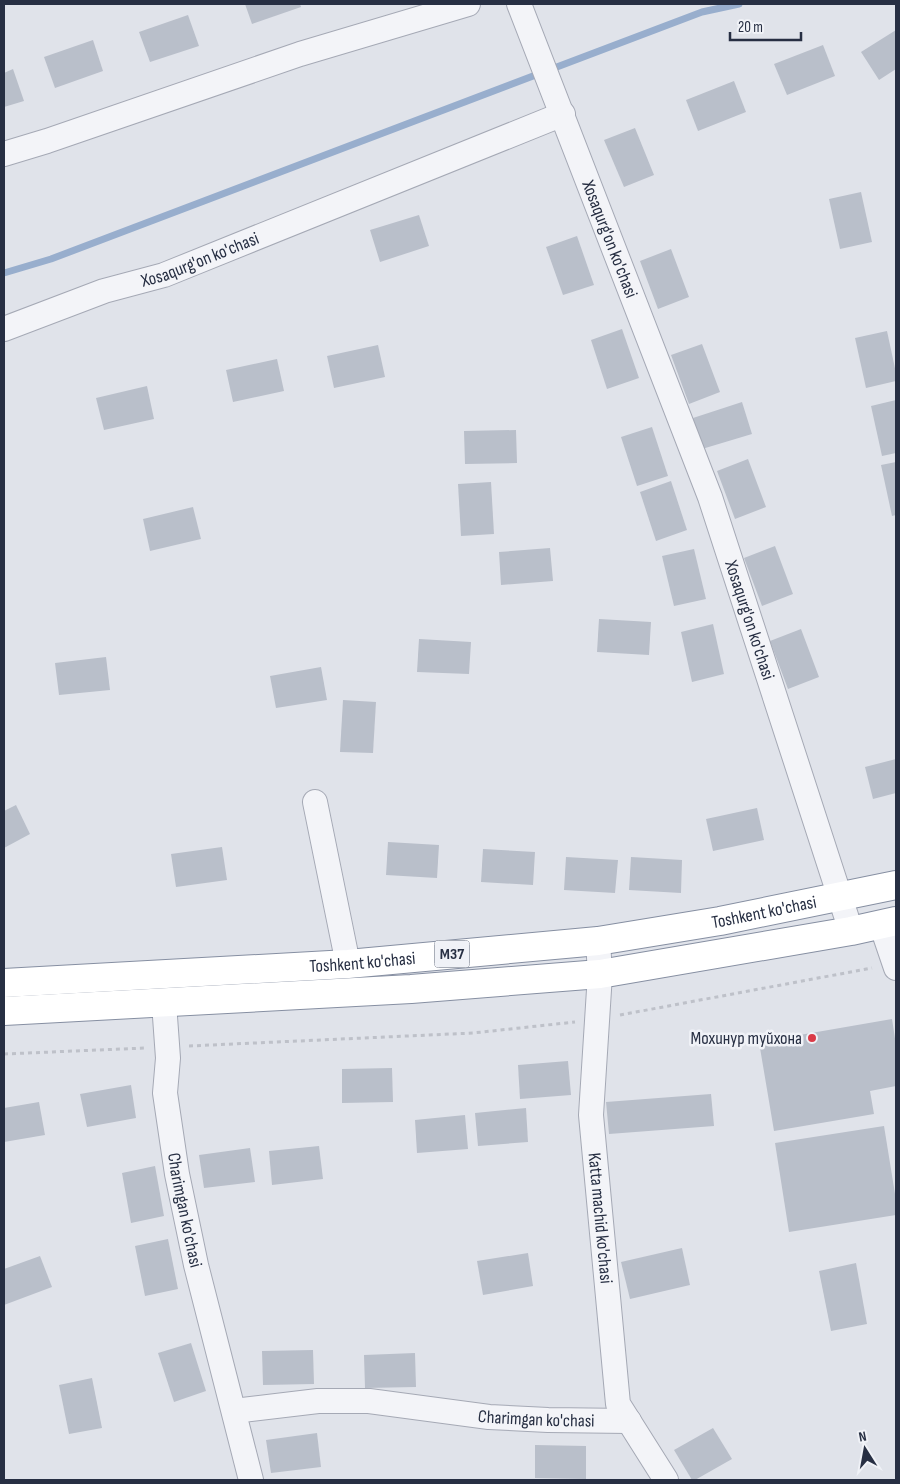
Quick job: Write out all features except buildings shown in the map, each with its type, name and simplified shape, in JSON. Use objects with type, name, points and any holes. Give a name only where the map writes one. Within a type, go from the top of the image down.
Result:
[{"type":"highway","name":"Toshkent ko'chasi","points":[[4,983],[348,964],[598,941],[720,921],[896,886]]},
{"type":"highway","name":"Toshkent ko'chasi","points":[[4,1011],[411,989],[600,974],[889,922]]},
{"type":"street","points":[[4,154],[300,54],[468,4]]},
{"type":"street","points":[[519,4],[563,114]]},
{"type":"street","name":"Xosaqurg'on ko'chasi","points":[[4,329],[104,291],[164,275],[563,114],[710,496],[851,930]]},
{"type":"street","points":[[315,802],[348,964]]},
{"type":"street","points":[[889,922],[896,966]]},
{"type":"street","name":"Katta machid ko'chasi","points":[[598,941],[600,974],[591,1114],[618,1404],[666,1480]]},
{"type":"street","name":"Charimgan ko'chasi","points":[[164,1003],[167,1047],[165,1093],[177,1174],[196,1265],[251,1480]]},
{"type":"street","name":"Charimgan ko'chasi","points":[[234,1411],[318,1401],[368,1401],[488,1417],[548,1420],[629,1420]]},
{"type":"path","points":[[4,1054],[473,1033],[597,1019],[896,966]]},
{"type":"waterway","points":[[4,273],[51,259],[702,12],[739,4]]},
{"type":"place","name":"Мохинур туйхона","points":[[812,1038]]}]
